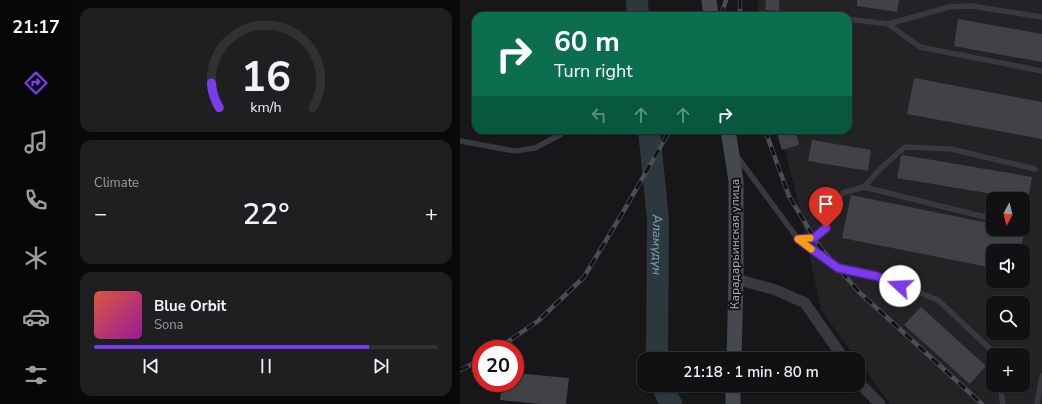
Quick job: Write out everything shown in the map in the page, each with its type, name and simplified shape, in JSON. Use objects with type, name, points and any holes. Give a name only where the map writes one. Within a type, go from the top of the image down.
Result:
[{"type":"street","points":[[709,0],[710,12]]},
{"type":"street","name":"Карадарьинская улица","points":[[729,134],[736,180],[734,352]]},
{"type":"street","points":[[736,279],[776,290],[805,303],[839,352]]},
{"type":"street","points":[[865,389],[880,404]]},
{"type":"street","points":[[733,392],[733,404]]},
{"type":"lane","points":[[852,20],[888,24],[949,7],[972,6],[1042,17]]},
{"type":"lane","points":[[888,24],[920,47],[1042,71]]},
{"type":"lane","points":[[460,141],[514,151],[535,148],[560,135]]},
{"type":"lane","points":[[864,187],[881,168],[905,147],[951,149],[1035,169]]},
{"type":"lane","points":[[731,148],[798,239],[838,268],[876,276],[938,300],[990,348]]},
{"type":"lane","points":[[798,239],[814,238],[826,228],[832,206],[843,193],[864,187],[986,217]]},
{"type":"lane","points":[[1037,404],[1042,376]]},
{"type":"lane","points":[[1001,392],[1003,404]]},
{"type":"shaded area","points":[[758,0],[1042,0],[1042,404],[890,404],[865,370],[865,352],[852,352],[821,310],[800,211],[781,134],[852,134],[852,12],[757,12]]},
{"type":"building","points":[[766,0],[779,0],[779,11],[765,10]]},
{"type":"building","points":[[857,0],[899,0],[897,12],[857,6]]},
{"type":"building","points":[[958,19],[1042,34],[1042,62],[954,46]]},
{"type":"building","points":[[914,78],[1042,102],[1042,139],[907,114]]},
{"type":"building","points":[[777,134],[796,134],[799,145],[782,150]]},
{"type":"building","points":[[812,140],[871,150],[868,171],[808,161]]},
{"type":"building","points":[[903,155],[1032,177],[1030,192],[986,193],[897,178],[901,156]]},
{"type":"building","points":[[851,195],[986,223],[986,236],[1024,236],[1022,244],[986,244],[986,267],[842,238]]},
{"type":"building","points":[[921,307],[986,366],[970,384],[904,325]]},
{"type":"building","points":[[524,374],[569,378],[566,404],[540,404],[500,400],[501,392],[524,392]]},
{"type":"waterway","name":"Аламүдүн","points":[[637,0],[638,12]]},
{"type":"waterway","name":"Аламүдүн","points":[[649,134],[658,220],[657,352]]},
{"type":"waterway","name":"Аламүдүн","points":[[665,392],[671,404]]},
{"type":"railway","points":[[722,12],[726,0]]},
{"type":"railway","points":[[740,0],[740,12]]},
{"type":"railway","points":[[510,340],[538,321],[584,277],[668,134]]},
{"type":"railway","points":[[766,134],[789,196],[819,246],[859,292],[982,404]]},
{"type":"railway","points":[[460,370],[472,364]]},
{"type":"slow traffic","points":[[810,238],[798,239],[811,249]]},
{"type":"route","points":[[826,228],[814,238],[798,239],[838,268],[876,276],[900,286]]}]
